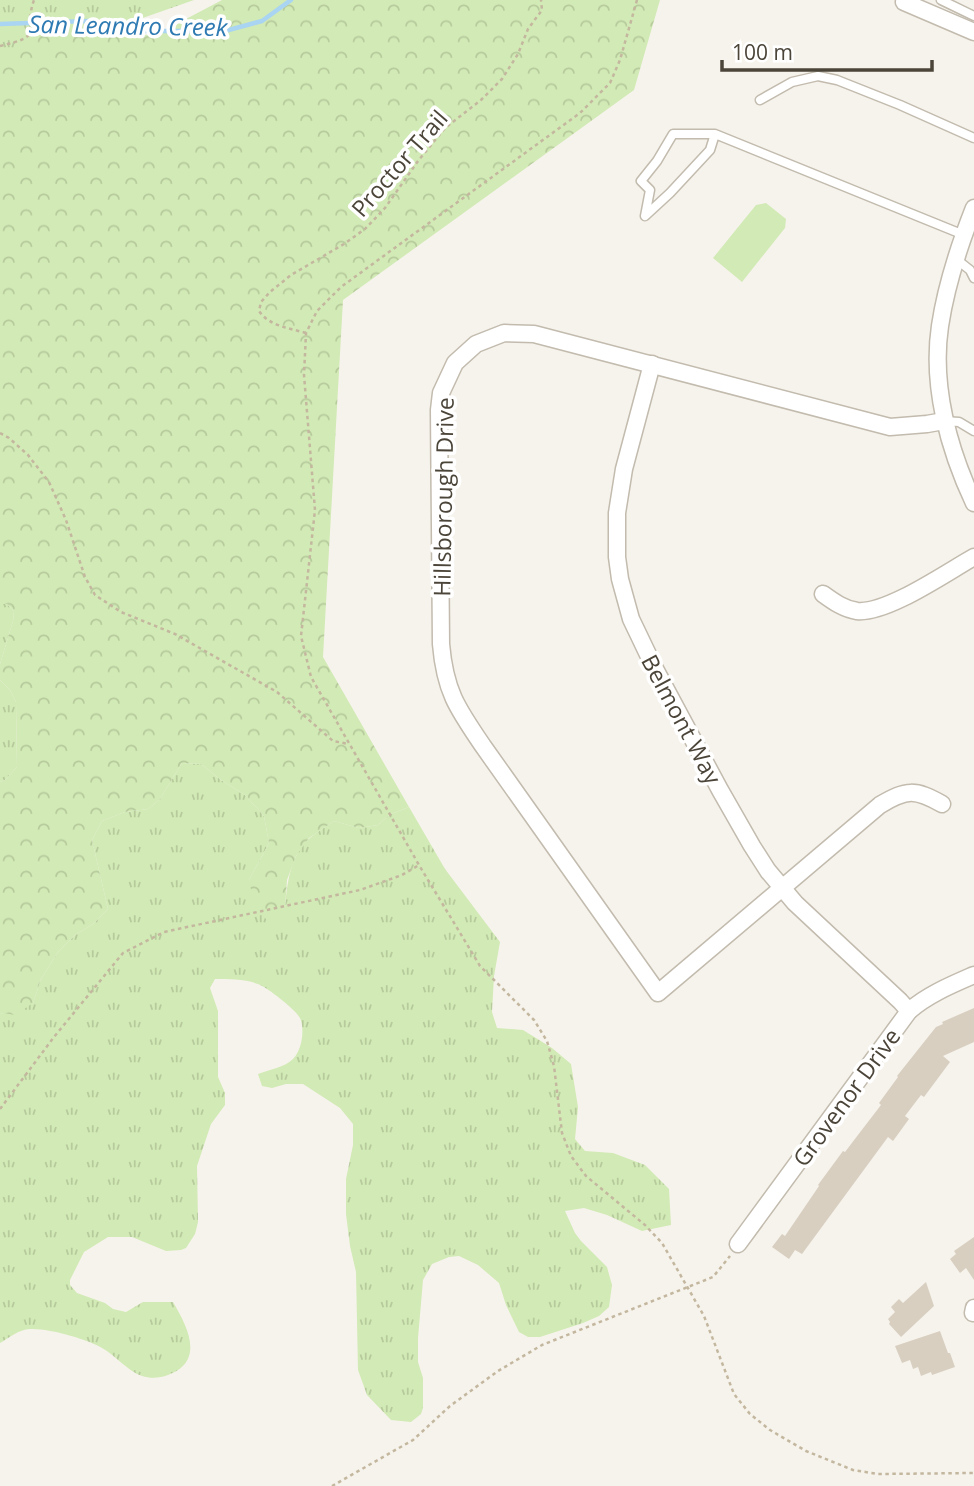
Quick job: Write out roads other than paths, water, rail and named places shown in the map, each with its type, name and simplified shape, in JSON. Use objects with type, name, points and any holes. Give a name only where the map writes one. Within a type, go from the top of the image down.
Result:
[{"type":"street","points":[[904,2],[974,32]]},
{"type":"street","points":[[974,208],[956,259],[940,328],[939,370],[944,421],[974,503]]},
{"type":"street","name":"Hillsborough Drive","points":[[782,889],[658,992],[459,711],[446,681],[441,644],[441,393],[455,363],[476,344],[504,333],[534,334],[890,427],[944,421]]},
{"type":"street","name":"Belmont Way","points":[[652,364],[625,469],[617,513],[617,557],[625,598],[638,637],[752,846],[782,889],[908,1011]]},
{"type":"street","points":[[823,594],[846,608],[872,610],[897,601],[974,557]]},
{"type":"street","points":[[782,889],[864,817],[891,798],[914,792],[942,804]]},
{"type":"street","name":"Grovenor Drive","points":[[738,1244],[908,1011],[918,1003],[974,975]]},
{"type":"lane","points":[[941,0],[974,16]]},
{"type":"lane","points":[[760,100],[792,82],[818,76],[837,80],[900,105],[974,138]]},
{"type":"lane","points":[[715,134],[710,150],[645,216],[650,190],[640,181],[657,161],[673,134],[715,134],[964,235]]},
{"type":"lane","points":[[956,259],[970,270],[974,278]]},
{"type":"lane","points":[[944,421],[959,422],[974,431]]},
{"type":"waterway","name":"San Leandro Creek","points":[[0,24],[88,21],[140,31],[225,31],[262,21],[291,0]]}]
